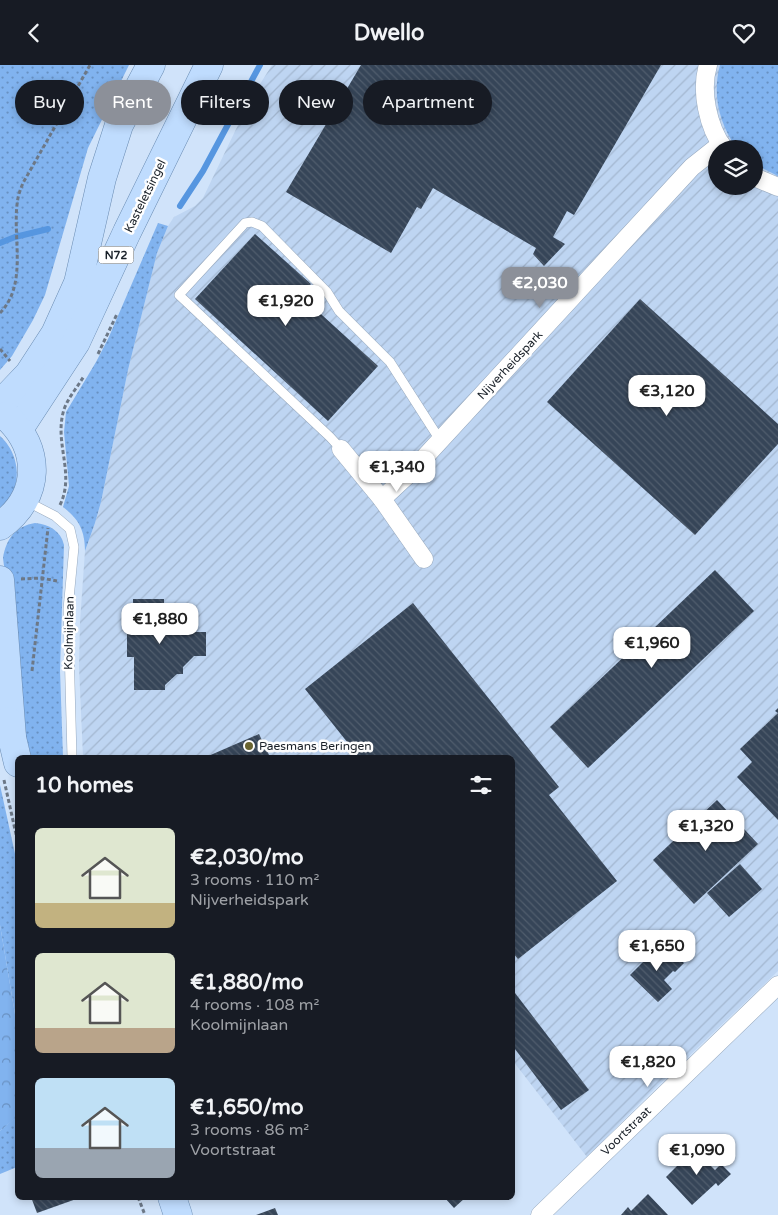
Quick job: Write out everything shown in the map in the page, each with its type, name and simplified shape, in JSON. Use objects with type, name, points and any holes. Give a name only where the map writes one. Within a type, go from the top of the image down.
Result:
[{"type":"main road","name":"N72","points":[[0,401],[8,396],[29,374],[55,334],[78,283],[102,178],[119,125],[151,65]]},
{"type":"main road","name":"Kasteletsingel","points":[[10,421],[76,342],[127,232],[209,65]]},
{"type":"main road","name":"N72","points":[[0,526],[12,517],[25,500],[32,477],[30,452],[10,421]]},
{"type":"main road","points":[[0,581],[11,758]]},
{"type":"main road","points":[[0,693],[11,758]]},
{"type":"main road","points":[[153,1200],[158,1215]]},
{"type":"main road","points":[[173,1200],[178,1215]]},
{"type":"street","name":"Nijverheidspark","points":[[708,65],[707,105],[711,122],[719,140]]},
{"type":"street","name":"Nijverheidspark","points":[[382,499],[411,472],[692,167],[708,156]]},
{"type":"street","points":[[763,181],[778,187]]},
{"type":"street","points":[[341,449],[382,499],[424,559]]},
{"type":"street","name":"Voortstraat","points":[[540,1215],[778,985]]},
{"type":"lane","points":[[341,449],[179,295],[245,223],[252,222],[262,226],[327,292],[338,311],[390,362],[440,440]]},
{"type":"lane","name":"Koolmijnlaan","points":[[25,500],[55,516],[70,529],[74,547],[68,609],[72,755]]},
{"type":"path","points":[[0,313],[9,301],[16,281],[18,197],[22,183],[90,65]]},
{"type":"path","points":[[0,349],[12,363]]},
{"type":"path","points":[[31,680],[48,529],[66,493],[66,470],[61,441],[61,424],[63,412],[68,402]]},
{"type":"path","points":[[0,581],[41,578],[70,583]]},
{"type":"path","points":[[11,758],[15,807]]},
{"type":"path","points":[[139,1200],[145,1215]]},
{"type":"shaded area","points":[[272,65],[778,65],[778,971],[645,1098],[587,1157],[515,1064],[515,755],[83,755],[79,667],[85,551],[101,502],[128,370],[157,253],[168,226],[174,217],[195,206],[203,198],[238,125],[269,125],[269,80],[263,80]]},
{"type":"green space","points":[[0,65],[129,65],[122,80],[94,80],[94,125],[99,125],[88,148],[45,295],[12,356],[0,370]]},
{"type":"green space","points":[[720,65],[778,65],[778,176],[763,168],[763,140],[731,139],[719,109],[717,98]]},
{"type":"green space","points":[[158,223],[168,226],[157,253],[128,370],[101,502],[85,551],[84,537],[80,526],[63,507],[69,486],[64,432],[66,412],[108,339]]},
{"type":"green space","points":[[0,436],[6,442],[13,455],[16,463],[17,479],[12,494],[0,509]]},
{"type":"green space","points":[[35,523],[54,529],[64,545],[60,670],[63,755],[28,755],[3,558],[9,539],[17,530]]},
{"type":"green space","points":[[0,785],[15,854],[15,1014],[0,925]]},
{"type":"green space","points":[[0,925],[15,1014],[15,1118],[0,1131]]},
{"type":"green space","points":[[15,1118],[15,1168],[0,1174],[0,1131]]},
{"type":"building","points":[[361,65],[661,65],[574,215],[567,211],[553,237],[565,244],[544,266],[533,254],[536,248],[433,188],[421,209],[417,207],[391,253],[286,192],[326,125],[353,125],[352,80]]},
{"type":"building","points":[[255,234],[311,284],[300,295],[378,366],[328,421],[195,299]]},
{"type":"building","points":[[640,299],[778,424],[778,444],[695,535],[547,402]]},
{"type":"building","points":[[715,570],[754,611],[588,768],[550,727]]},
{"type":"building","points":[[133,599],[164,599],[164,604],[194,632],[206,632],[206,656],[194,656],[183,667],[183,674],[177,674],[165,685],[165,690],[134,690],[134,657],[127,657],[127,632],[133,632]]},
{"type":"building","points":[[413,603],[559,787],[549,795],[617,881],[518,959],[515,956],[515,755],[357,755],[305,689]]},
{"type":"building","points":[[778,713],[778,820],[737,777],[752,762],[740,749]]},
{"type":"building","name":"Paesmans Beringen","points":[[259,734],[269,755],[211,755]]},
{"type":"building","points":[[717,800],[758,844],[694,904],[653,860]]},
{"type":"building","points":[[740,864],[762,889],[729,917],[707,893]]},
{"type":"building","points":[[662,943],[684,963],[664,980],[672,989],[658,1002],[630,975]]},
{"type":"building","points":[[515,993],[589,1090],[561,1110],[515,1049]]},
{"type":"building","points":[[702,1142],[710,1151],[703,1158],[715,1170],[721,1164],[731,1174],[718,1186],[716,1183],[692,1205],[666,1177],[682,1161],[686,1166],[694,1158],[690,1154]]},
{"type":"building","points":[[648,1194],[668,1215],[621,1215],[628,1207],[631,1211]]},
{"type":"building","points":[[32,1200],[73,1200],[37,1213]]},
{"type":"building","points":[[447,1200],[463,1200],[454,1208]]},
{"type":"building","points":[[275,1208],[278,1215],[256,1215]]},
{"type":"waterway","points":[[180,206],[203,171],[260,65]]},
{"type":"waterway","points":[[0,243],[15,237],[48,229]]},
{"type":"place","name":"Paesmans Beringen","points":[[249,746]]}]
